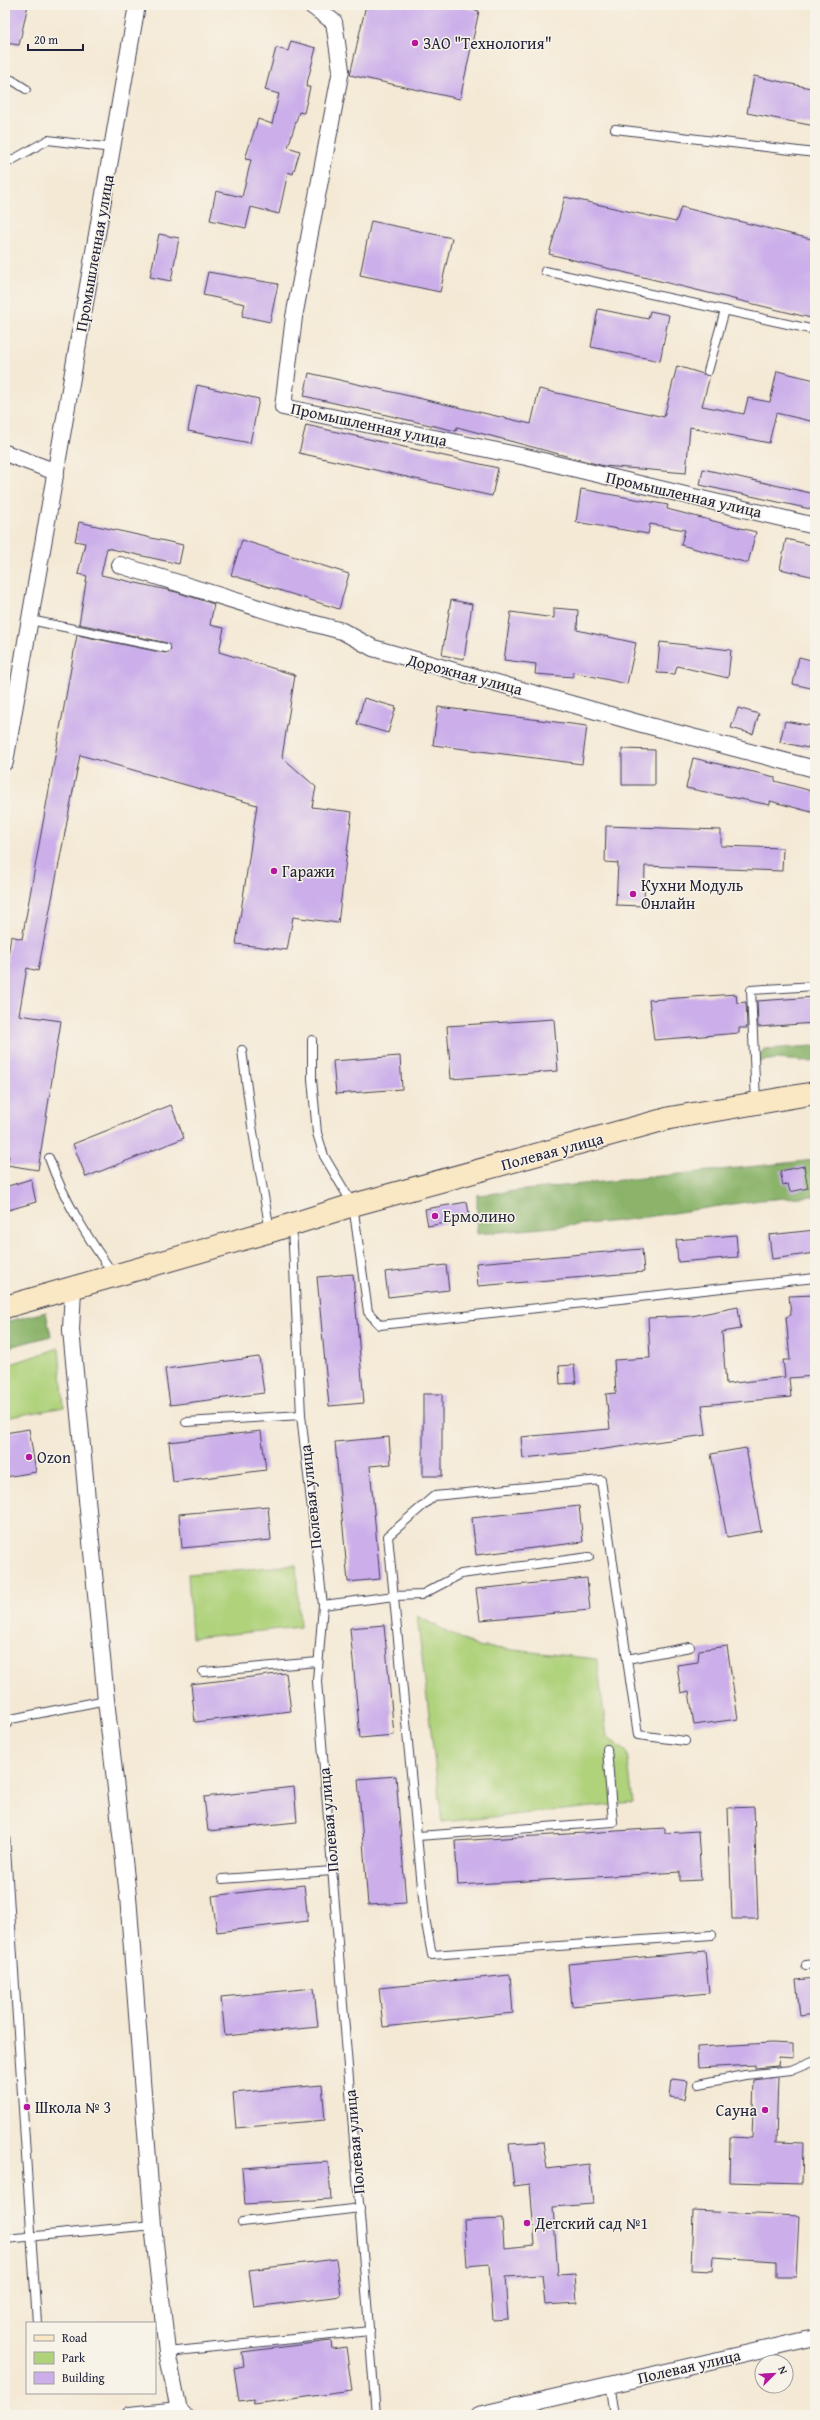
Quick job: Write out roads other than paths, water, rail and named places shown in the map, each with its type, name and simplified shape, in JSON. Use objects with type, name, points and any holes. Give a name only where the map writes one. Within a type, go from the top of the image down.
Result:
[{"type":"main road","name":"Полевая улица","points":[[5,1307],[270,1232],[353,1205],[670,1118],[815,1093]]},
{"type":"street","name":"Промышленная улица","points":[[30,620],[137,5]]},
{"type":"street","name":"Промышленная улица","points":[[311,5],[334,22],[341,70],[294,317],[283,407],[526,457],[815,526]]},
{"type":"street","points":[[5,453],[56,472]]},
{"type":"street","name":"Дорожная улица","points":[[120,565],[278,614],[342,631],[373,648],[642,724],[815,769]]},
{"type":"street","points":[[5,762],[30,620]]},
{"type":"street","points":[[73,1289],[71,1330],[106,1700],[128,1896],[153,2225],[168,2352],[182,2412],[130,2415]]},
{"type":"street","name":"Полевая улица","points":[[478,2415],[815,2338]]},
{"type":"lane","points":[[5,80],[12,80],[26,89]]},
{"type":"lane","points":[[615,129],[815,153]]},
{"type":"lane","points":[[5,164],[48,140],[112,148]]},
{"type":"lane","points":[[545,271],[815,330]]},
{"type":"lane","points":[[708,370],[725,310]]},
{"type":"lane","points":[[30,620],[166,648]]},
{"type":"lane","points":[[756,1102],[751,990],[815,986]]},
{"type":"lane","points":[[312,1040],[312,1079],[317,1133],[324,1156],[353,1205],[368,1312],[380,1325],[815,1278]]},
{"type":"lane","points":[[242,1050],[252,1126],[270,1232]]},
{"type":"lane","points":[[49,1158],[59,1186],[87,1236],[115,1276]]},
{"type":"lane","name":"Полевая улица","points":[[292,1224],[301,1415],[322,1605],[316,1681],[376,2415]]},
{"type":"lane","points":[[186,1422],[301,1415]]},
{"type":"lane","points":[[685,1741],[638,1735],[601,1480],[434,1496],[388,1536],[396,1596],[425,1918],[432,1955],[712,1935]]},
{"type":"lane","points":[[322,1605],[396,1596],[421,1595],[461,1574],[589,1556]]},
{"type":"lane","points":[[627,1659],[690,1647]]},
{"type":"lane","points":[[203,1672],[318,1662]]},
{"type":"lane","points":[[5,1726],[11,1719],[106,1700]]},
{"type":"lane","points":[[418,1836],[613,1822],[607,1749]]},
{"type":"lane","points":[[5,1834],[37,2322]]},
{"type":"lane","points":[[222,1879],[332,1871]]},
{"type":"lane","points":[[806,1965],[815,1964]]},
{"type":"lane","points":[[699,2084],[745,2074],[791,2070],[815,2060]]},
{"type":"lane","points":[[242,2222],[360,2208]]},
{"type":"lane","points":[[5,2239],[153,2225]]},
{"type":"lane","points":[[168,2352],[370,2331]]},
{"type":"lane","points":[[610,2384],[615,2415]]},
{"type":"place","name":"ЗАО \"Технология\"","points":[[415,43]]},
{"type":"place","name":"Гаражи","points":[[274,871]]},
{"type":"place","name":"Кухни Модуль Онлайн","points":[[633,894]]},
{"type":"place","name":"Ермолино","points":[[435,1216]]},
{"type":"place","name":"Ozon","points":[[29,1457]]},
{"type":"place","name":"Школа № 3","points":[[27,2107]]},
{"type":"place","name":"Сауна","points":[[765,2110]]},
{"type":"place","name":"Детский сад №1","points":[[527,2223]]}]
